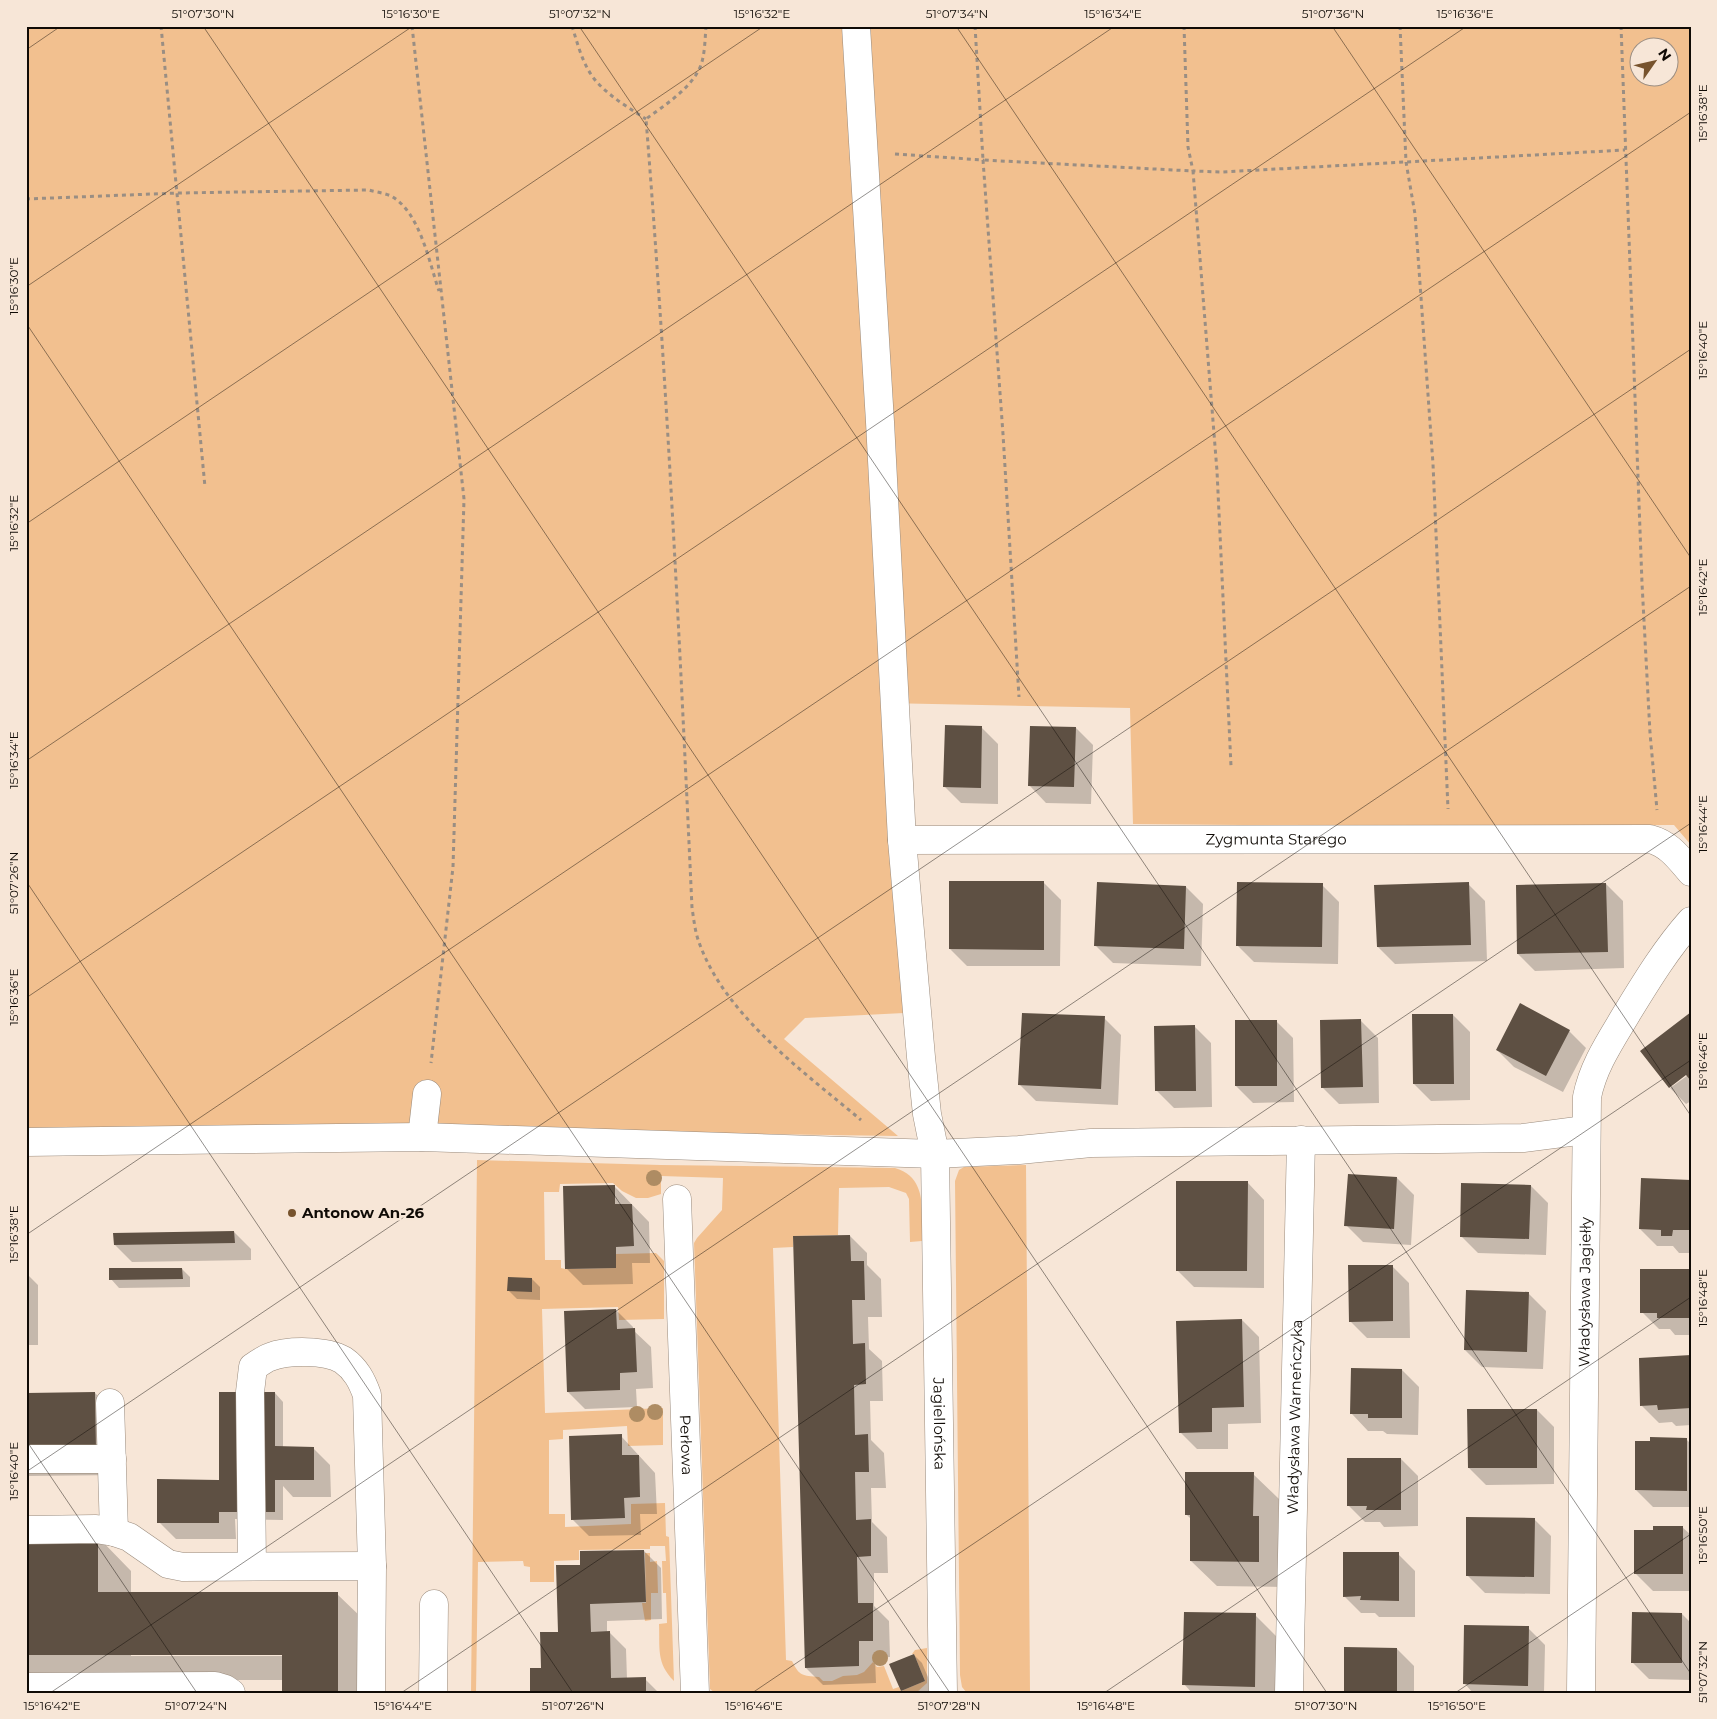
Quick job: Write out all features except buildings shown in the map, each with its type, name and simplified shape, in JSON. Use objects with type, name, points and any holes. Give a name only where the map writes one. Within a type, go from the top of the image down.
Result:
[{"type":"street","name":"Jagiellońska","points":[[856,26],[865,152],[902,840],[927,1114],[936,1154],[943,1693]]},
{"type":"street","name":"Zygmunta Starego","points":[[902,840],[1655,841]]},
{"type":"street","points":[[1655,841],[1669,847],[1691,872]]},
{"type":"street","name":"Władysława Jagiełły","points":[[1581,1693],[1587,1096],[1598,1062],[1655,968],[1691,921]]},
{"type":"street","points":[[422,1137],[427,1094]]},
{"type":"street","points":[[26,1142],[422,1137],[936,1154],[1020,1150],[1091,1142],[1523,1138],[1586,1130]]},
{"type":"street","name":"Władysława Warneńczyka","points":[[1289,1693],[1301,1140]]},
{"type":"street","name":"Perłowa","points":[[677,1198],[695,1693]]},
{"type":"street","points":[[252,1566],[250,1392],[253,1367],[268,1357],[290,1352],[320,1353],[342,1360],[354,1369],[362,1380],[367,1395],[372,1566],[371,1693]]},
{"type":"street","points":[[110,1403],[114,1532]]},
{"type":"street","points":[[26,1459],[112,1459]]},
{"type":"street","points":[[26,1530],[96,1529],[114,1532],[129,1537],[168,1564],[184,1567],[372,1566]]},
{"type":"street","points":[[433,1693],[434,1604]]},
{"type":"street","points":[[26,1687],[146,1690],[215,1686],[231,1693]]},
{"type":"path","points":[[161,26],[205,487]]},
{"type":"path","points":[[412,26],[464,499],[453,867],[427,1094]]},
{"type":"path","points":[[572,26],[581,55],[595,80],[619,102],[646,119]]},
{"type":"path","points":[[646,119],[673,99],[689,83],[701,65],[706,26]]},
{"type":"path","points":[[975,26],[983,160],[1004,434],[1019,696]]},
{"type":"path","points":[[1184,26],[1188,146],[1193,171],[1216,471],[1231,766]]},
{"type":"path","points":[[1400,26],[1406,162],[1415,214],[1433,464],[1446,770],[1451,840]]},
{"type":"path","points":[[1621,26],[1655,841]]},
{"type":"path","points":[[646,119],[666,403],[692,908],[699,943],[706,960],[740,1012],[782,1054],[864,1122]]},
{"type":"path","points":[[865,152],[1222,172],[1625,150]]},
{"type":"path","points":[[26,199],[178,193],[368,190],[390,196],[404,206],[415,223],[441,298]]},
{"type":"shaded area","points":[[26,26],[1691,26],[1691,845],[1674,825],[1369,826],[1133,824],[1130,708],[884,703],[904,1013],[805,1018],[784,1039],[898,1136],[487,1130],[26,1130]]},
{"type":"shaded area","points":[[477,1160],[895,1168],[906,1173],[913,1180],[921,1198],[922,1241],[910,1242],[909,1199],[906,1193],[889,1187],[839,1188],[838,1235],[793,1236],[793,1247],[773,1248],[786,1660],[792,1661],[800,1673],[819,1677],[823,1681],[832,1681],[843,1676],[857,1675],[864,1672],[873,1662],[877,1667],[884,1666],[893,1689],[899,1687],[901,1691],[925,1681],[914,1654],[912,1654],[915,1650],[927,1648],[927,1683],[916,1693],[715,1693],[710,1689],[694,1243],[722,1210],[723,1178],[661,1176],[661,1194],[648,1198],[636,1198],[622,1191],[613,1183],[560,1184],[559,1192],[544,1192],[545,1260],[561,1260],[561,1268],[565,1269],[616,1268],[616,1254],[656,1253],[664,1261],[664,1319],[619,1320],[618,1307],[542,1309],[545,1413],[663,1408],[663,1445],[628,1446],[627,1426],[563,1430],[563,1439],[549,1440],[549,1514],[565,1514],[565,1527],[631,1524],[631,1504],[665,1503],[666,1536],[669,1537],[674,1681],[664,1668],[659,1648],[659,1624],[667,1623],[666,1593],[663,1593],[662,1561],[666,1561],[665,1546],[650,1546],[650,1549],[579,1550],[579,1560],[554,1561],[554,1582],[530,1582],[530,1567],[524,1566],[523,1561],[478,1562],[476,1693],[471,1693]]},
{"type":"shaded area","points":[[1026,1165],[1030,1693],[967,1693],[962,1687],[960,1675],[955,1181],[959,1170],[964,1167]]},
{"type":"shaded area","points":[[645,1553],[650,1553],[650,1562],[657,1561],[658,1593],[651,1593],[651,1620],[645,1621],[642,1603],[646,1603]]},
{"type":"place","name":"Antonow An-26","points":[[292,1213]]}]
